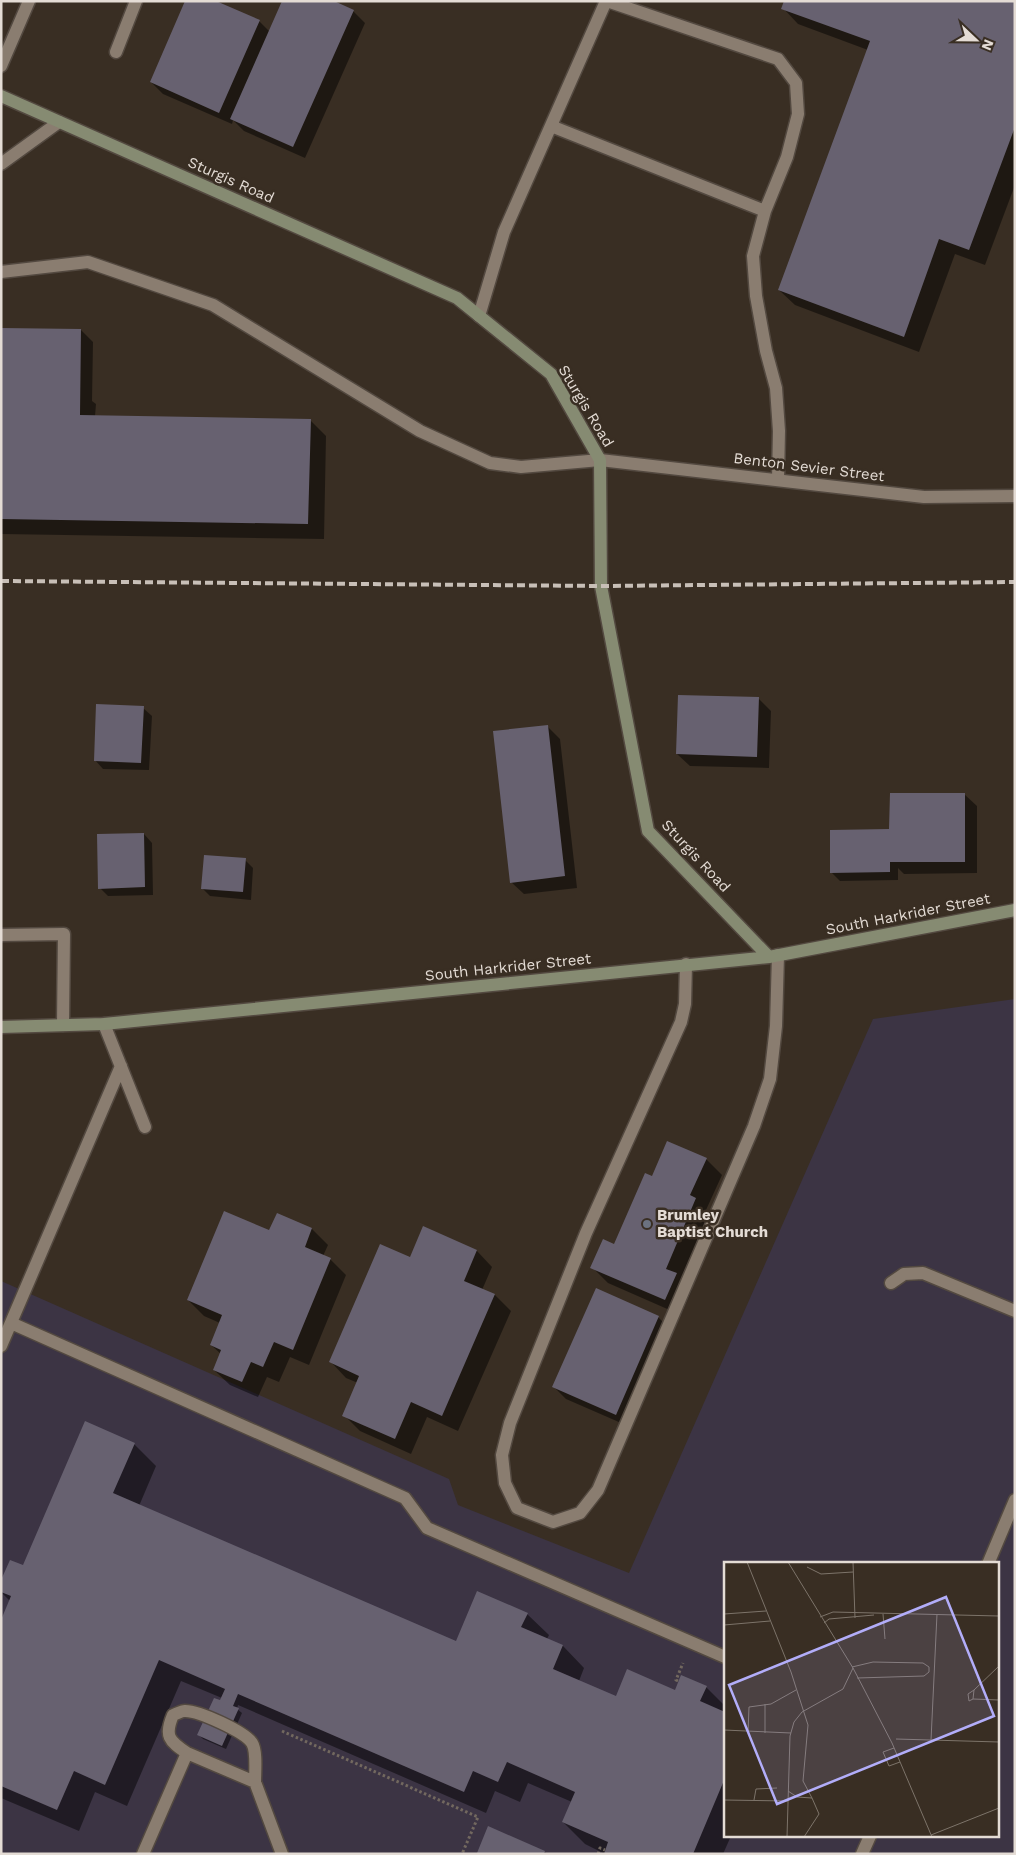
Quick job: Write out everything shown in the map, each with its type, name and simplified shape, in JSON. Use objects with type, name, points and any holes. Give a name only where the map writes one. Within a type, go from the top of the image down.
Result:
[{"type":"street","points":[[1,66],[29,1]]},
{"type":"street","points":[[116,52],[136,1]]},
{"type":"street","points":[[479,316],[504,232],[606,1],[778,59],[796,83],[798,114],[787,157],[765,211],[753,256],[756,296],[766,351],[776,388],[779,431],[778,480]]},
{"type":"street","name":"Sturgis Road","points":[[1,96],[457,298],[550,374],[600,460],[601,586],[648,831],[773,956]]},
{"type":"street","points":[[1,164],[59,122]]},
{"type":"street","points":[[551,126],[765,211]]},
{"type":"street","name":"Benton Sevier Street","points":[[1,272],[88,262],[213,305],[420,431],[490,463],[521,466],[600,460],[924,497],[1015,496]]},
{"type":"street","name":"South Harkrider Street","points":[[1,1027],[104,1024],[773,956],[1015,910]]},
{"type":"street","points":[[1,935],[64,934],[63,1025]]},
{"type":"street","points":[[686,964],[685,1004],[681,1022],[586,1232],[510,1423],[502,1455],[506,1483],[517,1508],[553,1522],[580,1513],[598,1490],[754,1126],[770,1079],[776,1026],[773,956]]},
{"type":"street","points":[[104,1024],[145,1127]]},
{"type":"street","points":[[1,1346],[121,1066]]},
{"type":"street","points":[[891,1283],[904,1274],[923,1273],[1015,1311]]},
{"type":"street","points":[[11,1323],[405,1498],[427,1528],[724,1658]]},
{"type":"street","points":[[989,1562],[1015,1500]]},
{"type":"street","points":[[255,1782],[187,1753],[171,1742],[168,1728],[173,1715],[183,1710],[196,1713],[241,1732],[253,1744],[255,1782],[282,1854]]},
{"type":"street","points":[[143,1854],[187,1753]]},
{"type":"street","points":[[862,1854],[869,1838]]},
{"type":"path","points":[[678,1681],[676,1680],[684,1660]]},
{"type":"path","points":[[282,1730],[478,1817],[462,1854]]},
{"type":"path","points":[[598,1854],[600,1848],[605,1850]]},
{"type":"shaded area","points":[[1015,999],[1015,1854],[1,1854],[1,1281],[449,1479],[458,1505],[629,1573],[873,1019]]},
{"type":"building","points":[[185,1],[216,1],[260,20],[219,113],[150,82]]},
{"type":"building","points":[[282,1],[334,1],[354,10],[293,147],[230,119]]},
{"type":"building","points":[[784,1],[1015,1],[1015,127],[969,250],[939,239],[904,337],[778,290],[870,41],[781,9]]},
{"type":"building","points":[[1,328],[81,329],[80,415],[311,419],[308,524],[1,519]]},
{"type":"building","points":[[678,695],[759,697],[757,757],[676,754]]},
{"type":"building","points":[[96,704],[144,706],[141,763],[94,761]]},
{"type":"building","points":[[548,725],[565,876],[510,883],[493,731]]},
{"type":"building","points":[[890,793],[965,793],[965,862],[890,862],[890,872],[830,873],[830,830],[889,829]]},
{"type":"building","points":[[144,833],[145,887],[98,889],[97,834]]},
{"type":"building","points":[[204,855],[246,858],[243,892],[201,889]]},
{"type":"building","points":[[667,1141],[707,1158],[690,1195],[696,1198],[666,1269],[677,1273],[665,1300],[590,1268],[603,1239],[614,1244],[645,1173],[652,1176]]},
{"type":"building","points":[[224,1211],[269,1230],[277,1213],[312,1228],[305,1247],[331,1258],[293,1350],[274,1342],[263,1367],[251,1362],[242,1382],[213,1370],[221,1350],[210,1345],[222,1315],[187,1300]]},
{"type":"building","points":[[423,1226],[477,1250],[464,1281],[495,1294],[442,1416],[411,1402],[395,1439],[342,1416],[359,1376],[329,1362],[380,1244],[410,1257]]},
{"type":"building","points":[[596,1288],[659,1316],[616,1415],[552,1387]]},
{"type":"building","points":[[85,1421],[135,1443],[113,1493],[456,1641],[477,1591],[528,1613],[521,1627],[563,1645],[553,1669],[616,1696],[627,1669],[675,1690],[681,1675],[707,1686],[700,1701],[724,1712],[724,1780],[693,1854],[604,1854],[608,1842],[562,1822],[575,1792],[507,1762],[498,1782],[473,1771],[464,1792],[238,1694],[233,1706],[239,1708],[222,1746],[197,1735],[214,1698],[220,1700],[225,1689],[159,1660],[105,1785],[74,1771],[57,1810],[1,1786],[1,1620],[11,1596],[1,1592],[1,1580],[10,1560],[23,1565]]},
{"type":"building","points":[[488,1826],[545,1851],[544,1854],[477,1853]]},
{"type":"railway","points":[[1,581],[601,586],[1015,582]]},
{"type":"place","name":"Brumley Baptist Church","points":[[647,1224]]}]
